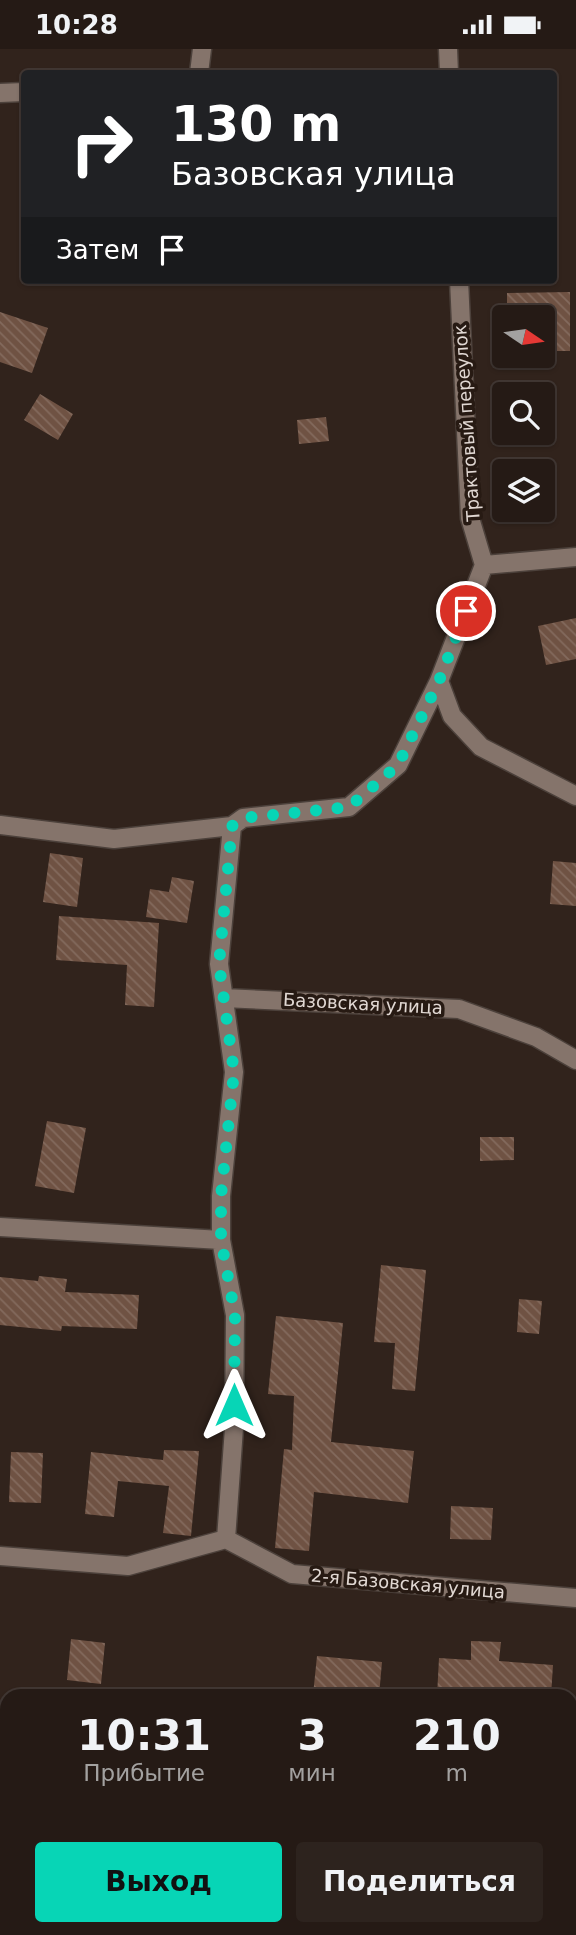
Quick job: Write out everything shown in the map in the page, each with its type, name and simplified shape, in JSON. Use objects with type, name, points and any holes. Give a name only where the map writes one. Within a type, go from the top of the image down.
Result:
[{"type":"street","points":[[199,70],[202,49]]},
{"type":"street","points":[[448,49],[449,70]]},
{"type":"street","points":[[0,93],[21,92]]},
{"type":"street","name":"Трактовый переулок","points":[[459,284],[470,518],[484,565]]},
{"type":"street","points":[[0,825],[114,839],[349,807],[398,765],[439,681],[484,565],[576,557]]},
{"type":"street","points":[[439,681],[452,716],[481,747],[576,796]]},
{"type":"street","points":[[0,1556],[128,1566],[226,1539],[234,1428],[235,1315],[221,1240],[221,1196],[234,1072],[219,964],[237,822]]},
{"type":"street","name":"Базовская улица","points":[[223,998],[459,1009],[536,1037],[576,1060]]},
{"type":"street","points":[[0,1227],[221,1240]]},
{"type":"street","name":"2-я Базовская улица","points":[[226,1539],[292,1574],[576,1598]]},
{"type":"building","points":[[570,292],[570,351],[555,351],[555,305],[507,305],[507,293]]},
{"type":"building","points":[[0,312],[48,328],[32,373],[0,362]]},
{"type":"building","points":[[40,394],[73,414],[58,440],[24,420]]},
{"type":"building","points":[[326,417],[329,441],[299,444],[297,420]]},
{"type":"building","points":[[576,618],[576,659],[546,665],[538,626]]},
{"type":"building","points":[[50,853],[83,858],[77,907],[43,902]]},
{"type":"building","points":[[553,861],[576,863],[576,906],[550,904]]},
{"type":"building","points":[[172,877],[194,881],[187,923],[146,917],[150,889],[169,892]]},
{"type":"building","points":[[59,916],[159,923],[154,1007],[125,1005],[127,965],[56,960]]},
{"type":"building","points":[[47,1121],[86,1128],[74,1193],[35,1186]]},
{"type":"building","points":[[480,1137],[514,1137],[514,1160],[480,1161]]},
{"type":"building","points":[[381,1265],[426,1270],[415,1391],[392,1389],[395,1343],[374,1342]]},
{"type":"building","points":[[39,1276],[67,1279],[65,1292],[139,1295],[137,1329],[62,1326],[61,1331],[0,1325],[0,1277],[38,1281]]},
{"type":"building","points":[[519,1299],[542,1301],[539,1334],[517,1332]]},
{"type":"building","points":[[276,1316],[343,1323],[331,1442],[414,1451],[408,1503],[314,1492],[309,1551],[275,1548],[284,1449],[292,1450],[294,1396],[268,1394]]},
{"type":"building","points":[[164,1450],[199,1451],[191,1536],[163,1533],[169,1486],[118,1481],[114,1517],[85,1514],[91,1452],[163,1460]]},
{"type":"building","points":[[11,1452],[43,1453],[41,1503],[9,1502]]},
{"type":"building","points":[[451,1506],[493,1508],[491,1540],[450,1539]]},
{"type":"building","points":[[71,1639],[105,1643],[101,1684],[67,1680]]},
{"type":"building","points":[[471,1641],[501,1642],[499,1661],[553,1665],[551,1689],[437,1689],[439,1658],[471,1660]]},
{"type":"building","points":[[317,1656],[382,1662],[380,1689],[314,1689]]},
{"type":"route","points":[[234,1405],[235,1315],[221,1240],[221,1196],[234,1072],[219,964],[232,826],[243,818],[349,807],[398,765],[439,681],[466,611]]}]
